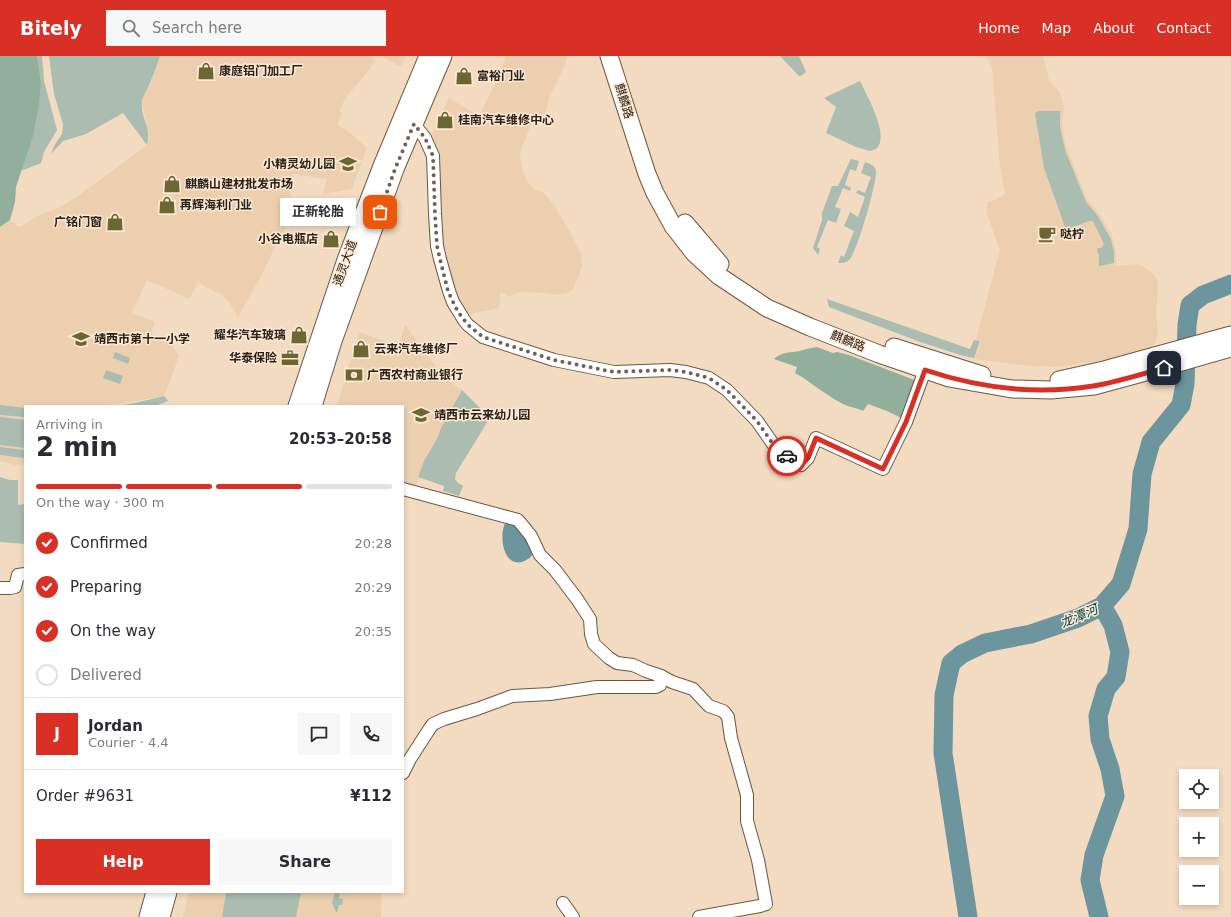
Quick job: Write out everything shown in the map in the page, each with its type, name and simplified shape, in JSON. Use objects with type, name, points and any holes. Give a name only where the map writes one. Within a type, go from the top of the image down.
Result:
[{"type":"main road","name":"通灵大道","points":[[297,405],[347,257],[382,166],[428,56]]},
{"type":"main road","name":"通灵大道","points":[[313,405],[333,341],[395,169],[443,56]]},
{"type":"main road","name":"麒麟路","points":[[610,56],[647,174],[655,193],[673,226],[694,253],[719,276],[767,308],[810,327],[925,370],[949,378],[993,386],[1031,390],[1051,390],[1094,386],[1158,362]]},
{"type":"main road","name":"麒麟路","points":[[620,56],[658,170],[673,204],[692,232],[722,265],[749,285],[763,294],[831,327],[954,367],[1008,381],[1051,381],[1104,370],[1158,362],[1222,346],[1231,334]]},
{"type":"main road","points":[[148,917],[155,893]]},
{"type":"main road","points":[[161,917],[168,893]]},
{"type":"street","points":[[414,124],[425,138],[433,156],[437,246],[448,291],[458,312],[464,320],[483,337],[554,360],[614,372],[670,370],[686,372],[709,378],[727,390],[757,421],[773,444],[801,465],[808,458],[816,438],[883,469],[906,422],[925,370]]},
{"type":"street","points":[[404,489],[518,520],[531,536],[540,555],[567,585],[590,619],[591,634],[594,644],[609,658],[617,663],[633,665],[672,682],[693,689],[709,706],[723,711],[728,717],[731,738],[747,795],[747,821],[758,860],[766,904],[763,906],[699,917]]},
{"type":"street","points":[[0,588],[15,587],[18,575],[24,574]]},
{"type":"street","points":[[404,771],[433,724],[444,719],[512,696],[550,694],[597,687],[656,687],[660,685],[661,676]]},
{"type":"street","points":[[563,903],[573,917]]},
{"type":"shaded area","points":[[160,56],[371,56],[376,61],[345,99],[339,111],[342,113],[337,125],[348,131],[367,148],[352,189],[323,194],[327,179],[293,174],[289,207],[291,214],[261,276],[238,317],[229,302],[223,296],[198,283],[189,299],[147,280],[132,313],[155,322],[151,333],[172,345],[179,356],[164,396],[108,405],[24,405],[24,464],[15,465],[0,461],[0,227],[10,220],[19,227],[42,214],[58,208],[75,198],[147,145],[149,137],[142,103],[144,95],[158,65]]},
{"type":"shaded area","points":[[382,56],[406,56],[402,65],[399,66]]},
{"type":"shaded area","points":[[506,56],[567,56],[565,65],[549,98],[544,121],[537,120],[531,125],[521,149],[520,157],[523,172],[527,181],[533,188],[543,192],[555,206],[573,237],[581,253],[582,266],[573,289],[568,293],[556,295],[520,292],[509,297],[501,292],[499,308],[478,312],[463,317],[444,264],[431,136],[449,98],[479,116],[493,88]]},
{"type":"shaded area","points":[[986,56],[1043,56],[1049,81],[1058,90],[1062,98],[1064,107],[1062,122],[1065,143],[1087,199],[1100,215],[1111,233],[1116,250],[1116,266],[1137,264],[1146,268],[1157,279],[1158,288],[1156,314],[1158,332],[1155,343],[1152,347],[1105,360],[1051,367],[974,359],[981,341],[976,339],[1000,250],[986,212],[988,202],[1005,194],[1000,167],[992,67]]},
{"type":"shaded area","points":[[405,325],[440,372],[462,390],[424,461],[417,483],[413,486],[404,485],[404,405],[337,405],[359,332],[399,346]]},
{"type":"shaded area","points":[[189,893],[382,893],[381,917],[183,917]]},
{"type":"green space","points":[[0,56],[37,56],[41,81],[39,104],[33,136],[16,187],[15,202],[10,220],[0,227]]},
{"type":"green space","points":[[37,56],[42,56],[44,81],[57,130],[44,152],[41,163],[21,171],[41,81]]},
{"type":"green space","points":[[49,56],[160,56],[142,100],[142,108],[148,133],[147,145],[123,113],[86,134],[63,141],[51,154],[54,146],[62,134],[63,124],[54,94]]},
{"type":"green space","points":[[780,56],[799,56],[806,72],[799,76]]},
{"type":"green space","points":[[860,81],[876,115],[881,135],[880,143],[876,149],[870,151],[856,147],[826,133],[836,107],[824,98]]},
{"type":"green space","points":[[1039,111],[1060,111],[1060,126],[1065,150],[1086,202],[1097,215],[1111,239],[1114,252],[1114,263],[1099,266],[1097,249],[1102,247],[1104,244],[1093,221],[1089,221],[1068,229],[1065,227],[1044,168],[1035,113]]},
{"type":"green space","points":[[851,159],[859,161],[856,171],[850,169],[845,185],[851,188],[850,191],[843,188],[835,207],[841,209],[836,223],[828,220],[817,247],[820,249],[818,255],[813,248],[822,220],[822,213],[832,186],[838,186]]},
{"type":"green space","points":[[865,162],[873,166],[876,171],[870,202],[857,245],[852,255],[847,262],[838,263],[841,255],[844,257],[854,231],[844,226],[850,212],[858,217],[865,197],[856,193],[858,190],[865,193],[871,177],[861,173]]},
{"type":"green space","points":[[827,299],[970,349],[974,340],[980,341],[974,358],[964,356],[920,342],[829,307]]},
{"type":"green space","points":[[817,347],[833,353],[837,352],[849,355],[917,381],[903,419],[868,404],[863,411],[843,404],[795,373],[797,367],[774,359],[783,353]]},
{"type":"green space","points":[[115,352],[130,358],[128,364],[113,358]]},
{"type":"green space","points":[[106,370],[123,376],[120,384],[103,378]]},
{"type":"green space","points":[[462,390],[482,410],[491,416],[456,473],[455,479],[463,486],[459,496],[443,491],[444,486],[418,477],[424,461]]},
{"type":"green space","points":[[164,396],[168,401],[158,405],[118,405],[137,403]]},
{"type":"green space","points":[[0,405],[24,408],[24,417],[0,415]]},
{"type":"green space","points":[[0,417],[24,420],[24,448],[0,445]]},
{"type":"green space","points":[[0,447],[24,450],[24,458],[0,455]]},
{"type":"green space","points":[[0,477],[10,480],[18,480],[18,505],[24,504],[24,544],[0,542]]},
{"type":"green space","points":[[226,893],[301,893],[296,917],[222,917]]},
{"type":"green space","points":[[335,893],[340,893],[339,898],[343,899],[342,905],[339,905],[337,913],[332,903]]},
{"type":"water","points":[[507,521],[516,523],[534,552],[528,559],[520,562],[513,561],[508,557],[504,550],[503,533],[504,526]]},
{"type":"waterway","name":"龙潭河","points":[[968,917],[943,753],[944,695],[951,663],[962,654],[985,643],[1031,634],[1078,618],[1102,606],[1121,584],[1138,529],[1142,474],[1151,442],[1181,405],[1185,384],[1187,325],[1190,305],[1203,295],[1231,284]]},
{"type":"waterway","points":[[1099,917],[1090,880],[1094,855],[1115,796],[1110,769],[1100,739],[1098,716],[1106,689],[1116,677],[1120,652],[1113,625],[1102,606]]},
{"type":"way so far","points":[[380,212],[395,169],[414,124],[425,138],[433,156],[437,246],[448,291],[458,312],[468,325],[483,337],[554,360],[614,372],[670,370],[686,372],[709,378],[727,390],[757,421],[773,444],[787,456]]},
{"type":"place","name":"康庭铝门加工厂","points":[[206,71]]},
{"type":"place","name":"富裕门业","points":[[464,76]]},
{"type":"place","name":"桂南汽车维修中心","points":[[445,120]]},
{"type":"place","name":"小精灵幼儿园","points":[[348,164]]},
{"type":"place","name":"麒麟山建材批发市场","points":[[172,184]]},
{"type":"place","name":"再辉海利门业","points":[[167,205]]},
{"type":"place","name":"正新轮胎","points":[[380,212]]},
{"type":"place","name":"广铭门窗","points":[[115,222]]},
{"type":"place","name":"哒柠","points":[[1047,234]]},
{"type":"place","name":"小谷电瓶店","points":[[331,239]]},
{"type":"place","name":"耀华汽车玻璃","points":[[299,335]]},
{"type":"place","name":"靖西市第十一小学","points":[[81,339]]},
{"type":"place","name":"云来汽车维修厂","points":[[361,349]]},
{"type":"place","name":"华泰保险","points":[[290,358]]},
{"type":"place","name":"广西农村商业银行","points":[[354,375]]},
{"type":"place","name":"靖西市云来幼儿园","points":[[421,415]]},
{"type":"route","points":[[787,456],[801,465],[808,458],[816,438],[883,469],[906,422],[925,370],[949,378],[993,386],[1012,389],[1051,390],[1094,386],[1164,368]]}]
